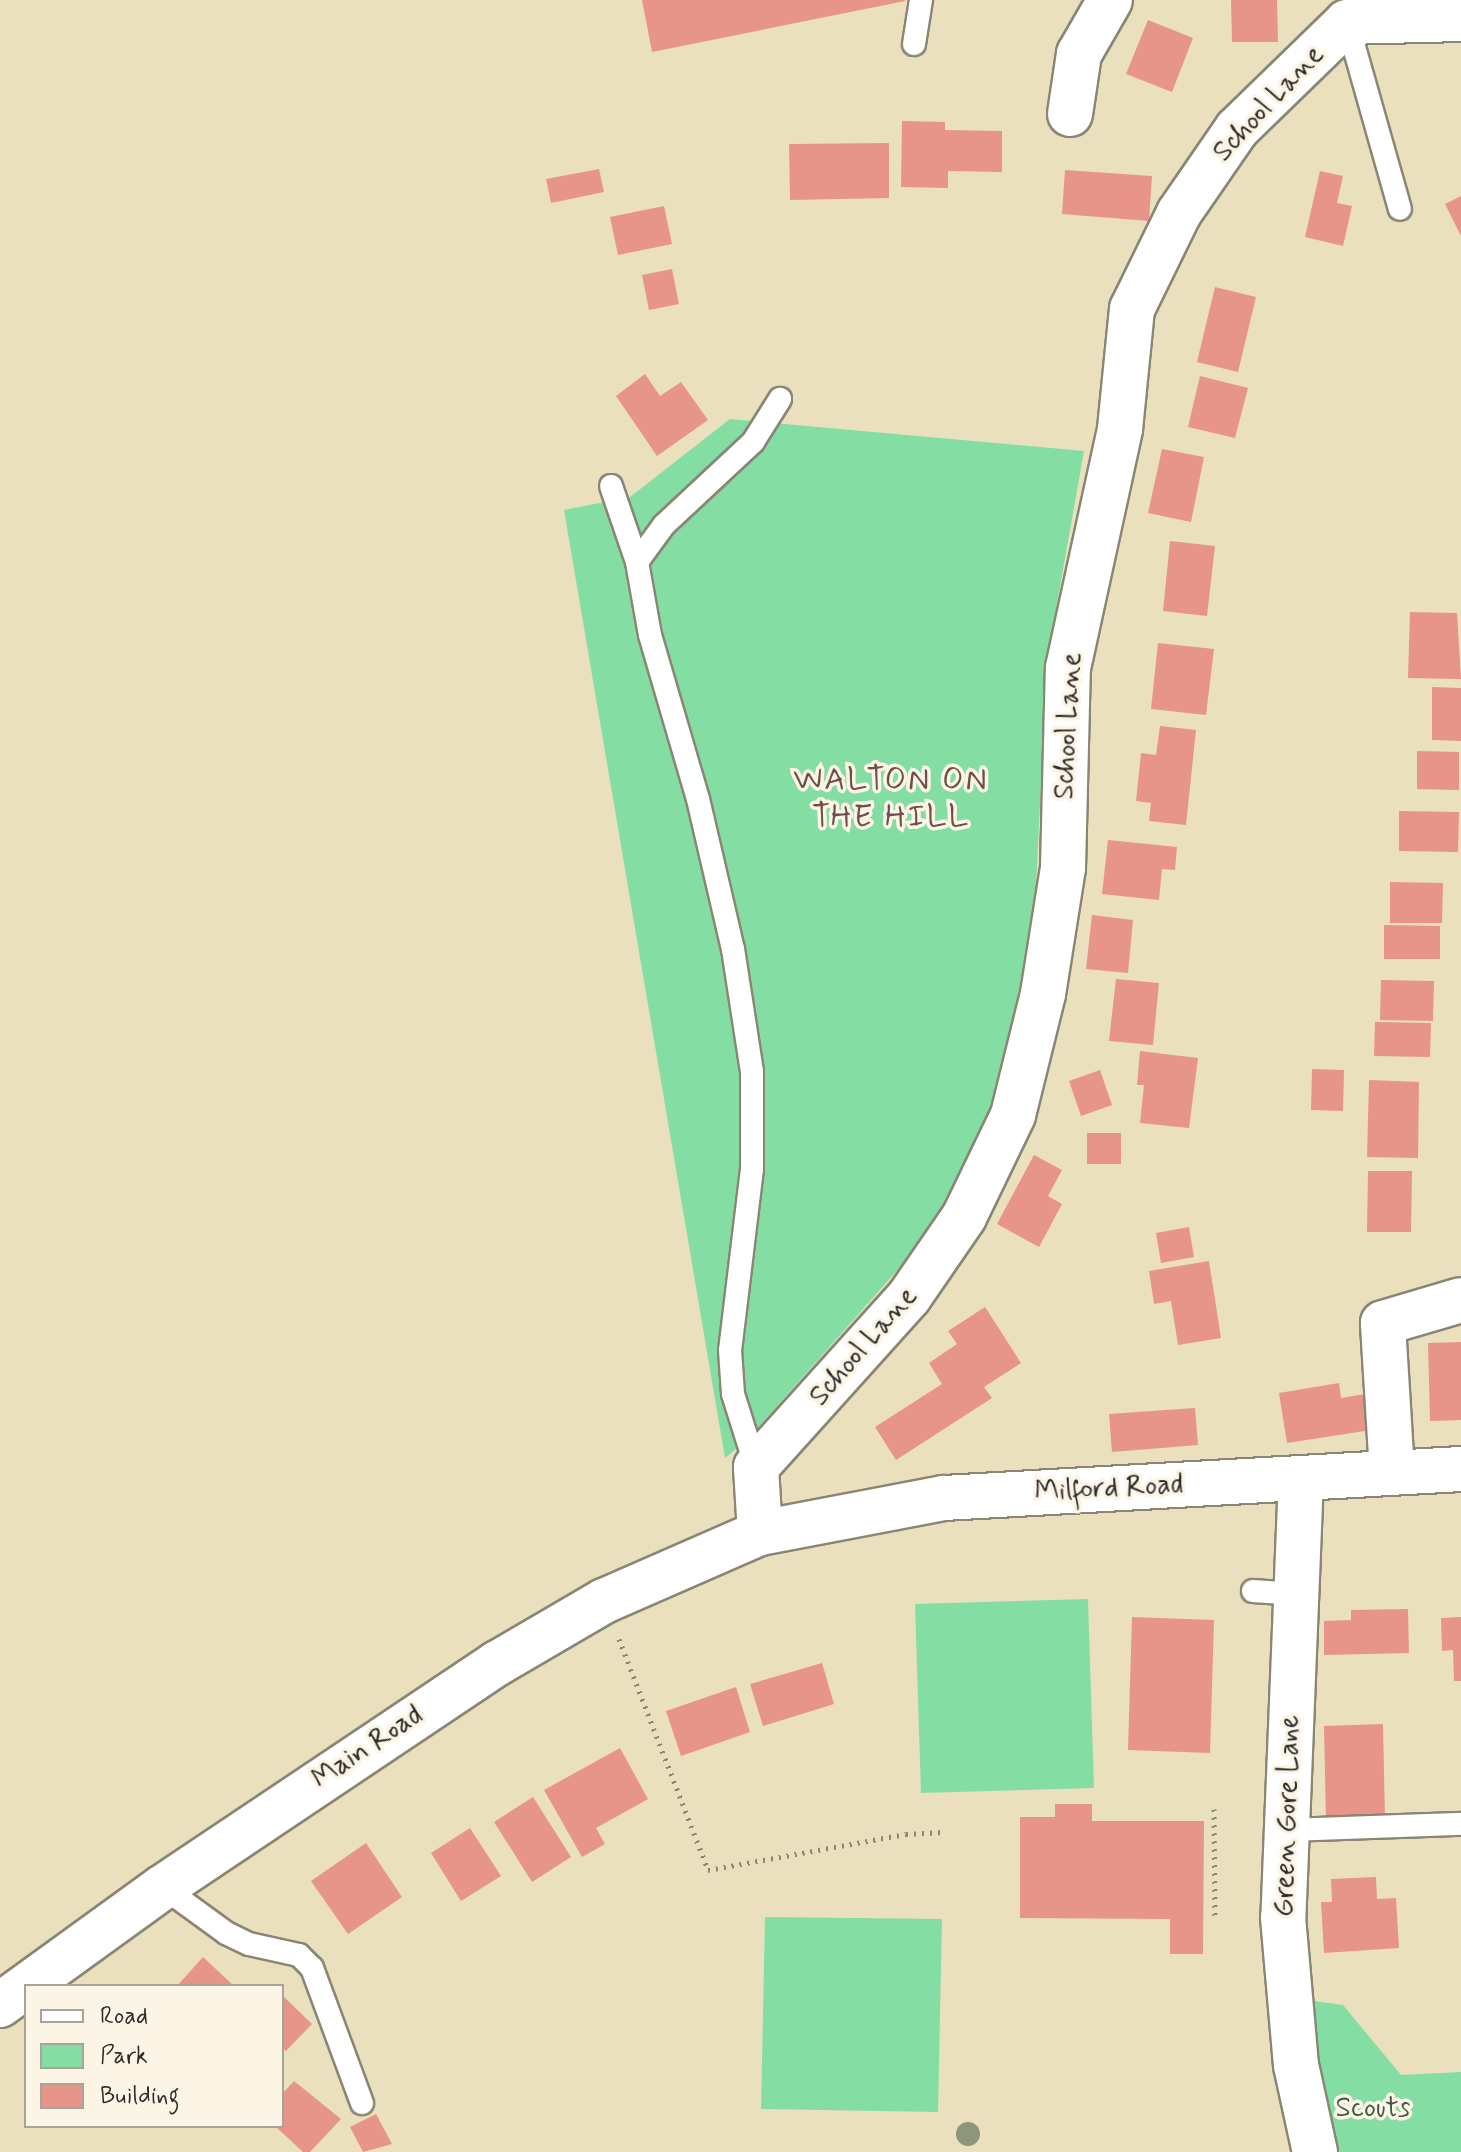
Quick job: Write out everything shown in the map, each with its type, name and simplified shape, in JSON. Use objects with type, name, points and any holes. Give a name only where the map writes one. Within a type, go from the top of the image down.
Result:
[{"type":"main road","points":[[1070,114],[1079,54],[1110,0]]},
{"type":"main road","points":[[1347,22],[1461,19]]},
{"type":"main road","name":"School Lane","points":[[756,1467],[909,1297],[964,1217],[1013,1115],[1043,994],[1063,868],[1068,668],[1120,429],[1132,309],[1179,213],[1237,129],[1347,22]]},
{"type":"main road","points":[[1392,1472],[1383,1323],[1461,1300]]},
{"type":"main road","points":[[756,1467],[760,1533]]},
{"type":"main road","name":"Milford Road","points":[[760,1533],[944,1498],[1461,1469]]},
{"type":"main road","name":"Green Gore Lane","points":[[1301,1478],[1285,1830],[1287,1997],[1315,2152]]},
{"type":"main road","name":"Main Road","points":[[29,1984],[163,1887],[429,1706],[604,1601],[760,1533]]},
{"type":"main road","name":"Main Road","points":[[0,2005],[24,1988]]},
{"type":"lane","points":[[914,44],[921,0]]},
{"type":"lane","points":[[1347,22],[1400,209]]},
{"type":"lane","points":[[637,562],[664,525],[753,442],[780,399]]},
{"type":"lane","points":[[611,486],[637,562],[650,635],[698,799],[733,949],[752,1072],[752,1169],[730,1350],[733,1394],[756,1467]]},
{"type":"lane","points":[[1253,1591],[1297,1594]]},
{"type":"lane","points":[[1285,1830],[1461,1824]]},
{"type":"lane","points":[[163,1887],[226,1933],[249,1944],[299,1955],[312,1968],[362,2103]]},
{"type":"path","points":[[604,1601],[708,1870],[906,1834],[944,1832]]},
{"type":"path","points":[[1214,1809],[1215,1916]]},
{"type":"green space","points":[[730,419],[1084,451],[1047,660],[1035,907],[994,1116],[917,1248],[746,1441],[725,1458],[564,510],[630,497]]},
{"type":"green space","points":[[1088,1599],[1094,1788],[921,1793],[915,1604]]},
{"type":"green space","points":[[765,1917],[942,1919],[938,2112],[761,2109]]},
{"type":"green space","name":"Scouts","points":[[1307,2000],[1343,2005],[1401,2075],[1461,2072],[1461,2152],[1337,2152]]},
{"type":"building","points":[[642,0],[905,0],[905,1],[652,52]]},
{"type":"building","points":[[1231,0],[1277,0],[1278,42],[1232,42]]},
{"type":"building","points":[[1148,20],[1193,38],[1172,92],[1126,74]]},
{"type":"building","points":[[902,121],[945,122],[945,130],[1002,131],[1002,172],[948,171],[948,188],[901,187]]},
{"type":"building","points":[[889,143],[889,198],[790,200],[789,144]]},
{"type":"building","points":[[599,169],[604,192],[551,203],[546,179]]},
{"type":"building","points":[[1065,170],[1152,176],[1149,221],[1062,214]]},
{"type":"building","points":[[1320,171],[1343,176],[1337,203],[1352,206],[1343,246],[1305,237]]},
{"type":"building","points":[[1461,196],[1461,236],[1445,204]]},
{"type":"building","points":[[664,206],[672,244],[618,255],[610,217]]},
{"type":"building","points":[[672,269],[679,304],[649,310],[642,275]]},
{"type":"building","points":[[1215,287],[1256,297],[1238,372],[1197,362]]},
{"type":"building","points":[[645,374],[660,396],[681,382],[708,420],[657,456],[616,396]]},
{"type":"building","points":[[1200,376],[1248,388],[1235,438],[1188,427]]},
{"type":"building","points":[[1162,449],[1204,457],[1191,522],[1148,513]]},
{"type":"building","points":[[1170,541],[1215,546],[1207,616],[1163,611]]},
{"type":"building","points":[[1410,612],[1457,613],[1461,679],[1408,678]]},
{"type":"building","points":[[1158,643],[1214,649],[1206,715],[1151,709]]},
{"type":"building","points":[[1432,687],[1461,688],[1461,741],[1432,740]]},
{"type":"building","points":[[1160,726],[1196,730],[1186,825],[1149,821],[1151,803],[1136,801],[1141,753],[1156,755]]},
{"type":"building","points":[[1417,751],[1459,752],[1459,790],[1417,789]]},
{"type":"building","points":[[1399,811],[1459,812],[1458,852],[1399,851]]},
{"type":"building","points":[[1108,840],[1177,847],[1175,870],[1162,869],[1159,900],[1102,894]]},
{"type":"building","points":[[1390,882],[1443,883],[1442,923],[1390,923]]},
{"type":"building","points":[[1092,915],[1133,920],[1128,973],[1086,969]]},
{"type":"building","points":[[1384,925],[1440,926],[1440,959],[1384,959]]},
{"type":"building","points":[[1116,979],[1159,983],[1153,1045],[1109,1041]]},
{"type":"building","points":[[1381,980],[1434,981],[1433,1021],[1380,1020]]},
{"type":"building","points":[[1375,1022],[1431,1023],[1430,1057],[1374,1056]]},
{"type":"building","points":[[1140,1051],[1198,1058],[1189,1128],[1140,1123],[1144,1085],[1137,1085]]},
{"type":"building","points":[[1312,1069],[1344,1070],[1343,1111],[1311,1110]]},
{"type":"building","points":[[1100,1070],[1112,1105],[1081,1116],[1069,1081]]},
{"type":"building","points":[[1369,1080],[1419,1082],[1418,1158],[1367,1157]]},
{"type":"building","points":[[1087,1133],[1121,1133],[1121,1164],[1087,1164]]},
{"type":"building","points":[[1034,1155],[1062,1170],[1048,1196],[1062,1204],[1039,1247],[997,1224]]},
{"type":"building","points":[[1368,1171],[1412,1171],[1411,1232],[1367,1232]]},
{"type":"building","points":[[1189,1227],[1194,1257],[1161,1263],[1156,1233]]},
{"type":"building","points":[[1209,1261],[1221,1338],[1178,1345],[1171,1301],[1154,1304],[1149,1271]]},
{"type":"building","points":[[985,1307],[1021,1363],[984,1387],[992,1398],[896,1460],[875,1427],[942,1384],[929,1363],[957,1344],[948,1331]]},
{"type":"building","points":[[1461,1342],[1461,1420],[1430,1421],[1428,1343]]},
{"type":"building","points":[[1339,1383],[1341,1398],[1365,1394],[1371,1430],[1287,1443],[1279,1393]]},
{"type":"building","points":[[1195,1408],[1198,1445],[1112,1452],[1109,1414]]},
{"type":"building","points":[[1408,1609],[1409,1653],[1324,1655],[1324,1621],[1351,1620],[1351,1610]]},
{"type":"building","points":[[1132,1617],[1214,1620],[1210,1753],[1128,1750]]},
{"type":"building","points":[[1461,1617],[1461,1681],[1454,1681],[1453,1650],[1442,1651],[1441,1618]]},
{"type":"building","points":[[822,1663],[834,1704],[763,1726],[750,1684]]},
{"type":"building","points":[[736,1687],[750,1732],[681,1756],[666,1711]]},
{"type":"building","points":[[1383,1724],[1385,1820],[1326,1822],[1324,1726]]},
{"type":"building","points":[[620,1748],[648,1799],[596,1828],[605,1844],[582,1857],[544,1790]]},
{"type":"building","points":[[533,1797],[571,1857],[532,1882],[494,1822]]},
{"type":"building","points":[[1055,1804],[1092,1804],[1092,1821],[1204,1821],[1203,1954],[1170,1954],[1170,1919],[1020,1918],[1020,1817],[1055,1817]]},
{"type":"building","points":[[470,1828],[501,1876],[461,1901],[431,1853]]},
{"type":"building","points":[[366,1843],[402,1897],[348,1934],[311,1881]]},
{"type":"building","points":[[1376,1877],[1377,1899],[1396,1898],[1399,1948],[1324,1953],[1321,1902],[1332,1902],[1331,1879]]},
{"type":"building","points":[[203,1957],[232,1984],[179,1984]]},
{"type":"building","points":[[284,1997],[312,2024],[286,2051],[284,2049]]},
{"type":"building","points":[[294,2081],[341,2119],[310,2152],[303,2152],[277,2128],[284,2128],[284,2092]]},
{"type":"building","points":[[376,2114],[392,2144],[363,2152],[350,2127]]},
{"type":"district","name":"WALTON ON THE HILL","points":[[891,800]]}]
